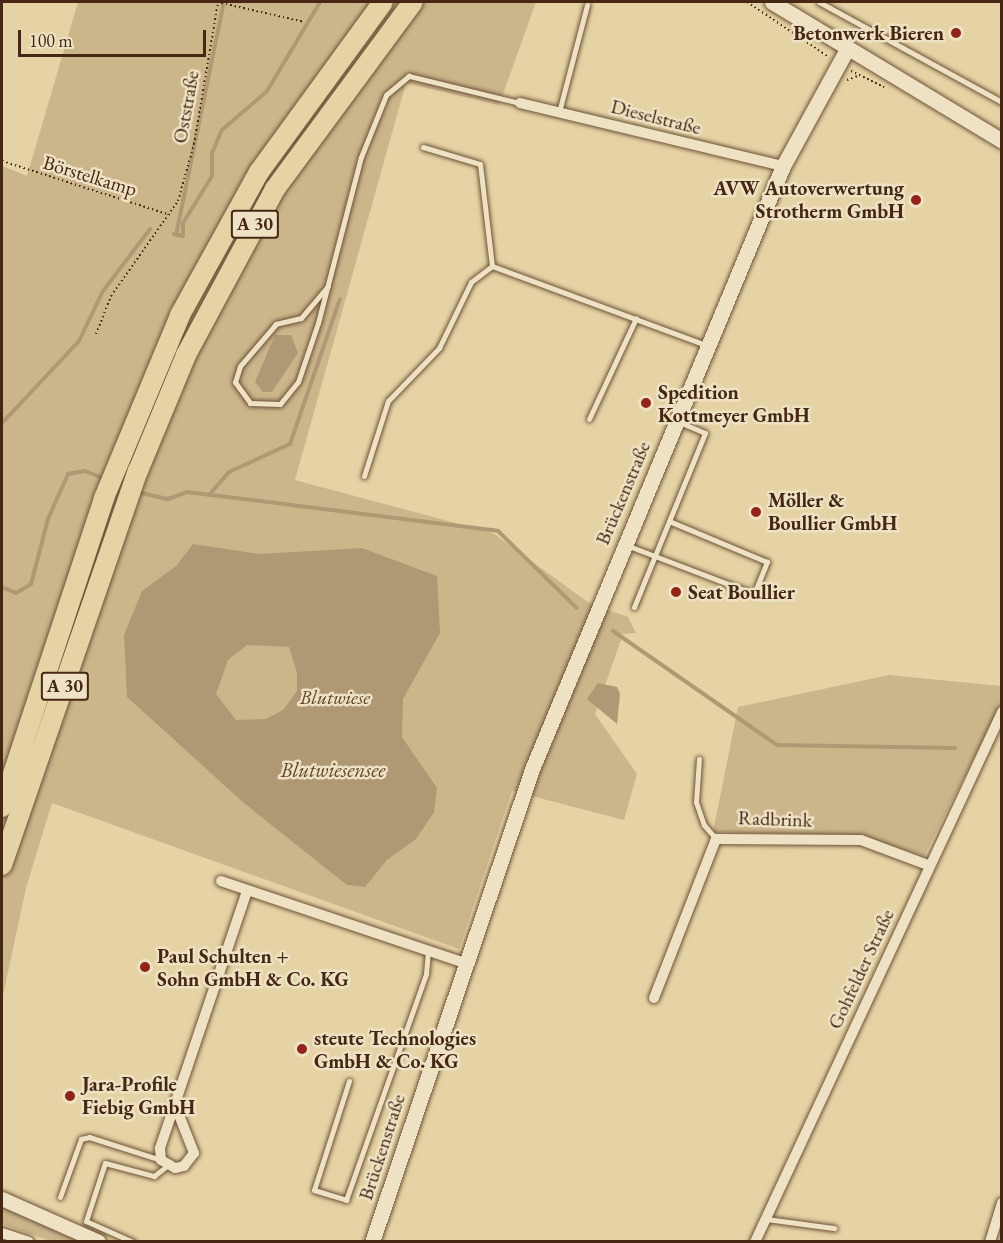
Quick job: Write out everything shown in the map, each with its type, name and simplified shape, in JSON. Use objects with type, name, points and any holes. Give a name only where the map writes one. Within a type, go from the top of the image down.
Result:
[{"type":"highway","name":"A 30","points":[[2,807],[104,498],[152,376],[209,257],[289,126],[383,2]]},
{"type":"highway","name":"A 30","points":[[2,866],[138,471],[186,355],[275,189],[413,2]]},
{"type":"main road","points":[[779,4],[842,57],[1002,141]]},
{"type":"main road","name":"Brückenstraße","points":[[372,1242],[520,800],[624,544],[783,166],[842,57]]},
{"type":"street","name":"Dieselstraße","points":[[520,103],[783,166]]},
{"type":"street","name":"Gohfelder Straße","points":[[755,1242],[928,865],[998,728],[1002,712]]},
{"type":"street","name":"Radbrink","points":[[654,998],[716,839],[861,840],[928,865]]},
{"type":"street","points":[[221,881],[465,963]]},
{"type":"street","points":[[175,1105],[194,1153],[184,1166],[164,1163],[160,1148],[248,891]]},
{"type":"street","points":[[2,1199],[99,1242]]},
{"type":"street","points":[[990,1242],[1002,1203]]},
{"type":"street","points":[[2,1233],[29,1242]]},
{"type":"lane","points":[[819,2],[1002,102]]},
{"type":"lane","points":[[559,112],[587,5]]},
{"type":"lane","points":[[328,286],[301,318],[276,324],[240,366],[235,382],[250,403],[280,404],[292,396],[328,286],[373,120],[400,81],[409,76],[520,103]]},
{"type":"lane","points":[[423,147],[480,164],[492,266]]},
{"type":"lane","points":[[492,266],[708,346]]},
{"type":"lane","points":[[364,476],[388,401],[439,348],[471,282],[492,266]]},
{"type":"lane","points":[[589,419],[636,318]]},
{"type":"lane","points":[[634,607],[705,433],[676,421]]},
{"type":"lane","points":[[624,544],[754,594],[767,562],[669,521]]},
{"type":"lane","points":[[699,759],[698,808],[716,839]]},
{"type":"lane","points":[[349,1082],[314,1190],[346,1200],[426,974],[428,951]]},
{"type":"lane","points":[[60,1197],[81,1139],[89,1137],[164,1163],[154,1176],[105,1163],[86,1221],[133,1242]]},
{"type":"lane","points":[[765,1219],[834,1228]]},
{"type":"path","points":[[217,2],[305,22]]},
{"type":"path","name":"Oststraße","points":[[96,334],[111,296],[170,215],[194,144],[217,2]]},
{"type":"path","points":[[747,2],[842,57]]},
{"type":"path","points":[[842,85],[858,76]]},
{"type":"path","name":"Börstelkamp","points":[[2,162],[170,215]]},
{"type":"green space","name":"Blutwiese","points":[[78,2],[536,2],[499,105],[406,83],[295,480],[493,533],[589,603],[628,617],[636,633],[623,634],[595,714],[637,774],[624,820],[512,791],[459,949],[52,803],[26,888],[2,1000],[2,166],[27,176]]},
{"type":"green space","points":[[889,675],[1001,686],[1001,705],[924,856],[860,836],[713,832],[738,707]]},
{"type":"green space","points":[[2,1197],[86,1241],[50,1241],[2,1224]]},
{"type":"water","points":[[275,335],[291,335],[298,353],[272,392],[263,392],[255,382]]},
{"type":"water","name":"Blutwiesensee","points":[[193,544],[260,554],[362,548],[437,576],[440,633],[403,699],[402,737],[437,788],[434,812],[416,839],[387,860],[365,887],[347,885],[245,804],[127,697],[124,635],[142,591],[176,566]],"holes":[[[247,645],[289,647],[297,673],[297,691],[283,710],[266,719],[236,720],[216,694],[228,660]]]},
{"type":"water","points":[[598,683],[617,687],[620,694],[617,724],[587,699]]},
{"type":"waterway","points":[[174,234],[183,236],[183,223],[212,176],[212,153],[222,130],[267,91],[320,2]]},
{"type":"waterway","points":[[176,235],[223,6]]},
{"type":"waterway","points":[[2,423],[79,341],[103,291],[150,229]]},
{"type":"waterway","points":[[209,495],[229,472],[290,444],[340,299]]},
{"type":"waterway","points":[[2,587],[16,593],[31,584],[48,519],[68,474],[85,471],[105,479]]},
{"type":"waterway","points":[[137,492],[168,499],[187,492],[498,531],[577,608]]},
{"type":"waterway","points":[[613,631],[777,745],[955,748]]},
{"type":"place","name":"Betonwerk Bieren","points":[[956,33]]},
{"type":"place","name":"AVW Autoverwertung Strotherm GmbH","points":[[916,200]]},
{"type":"place","name":"Spedition Kottmeyer GmbH","points":[[646,403]]},
{"type":"place","name":"Möller & Boullier GmbH","points":[[756,512]]},
{"type":"place","name":"Seat Boullier","points":[[676,592]]},
{"type":"place","name":"Paul Schulten + Sohn GmbH & Co. KG","points":[[145,967]]},
{"type":"place","name":"steute Technologies GmbH & Co. KG","points":[[302,1049]]},
{"type":"place","name":"Jara-Profile Fiebig GmbH","points":[[70,1096]]}]
